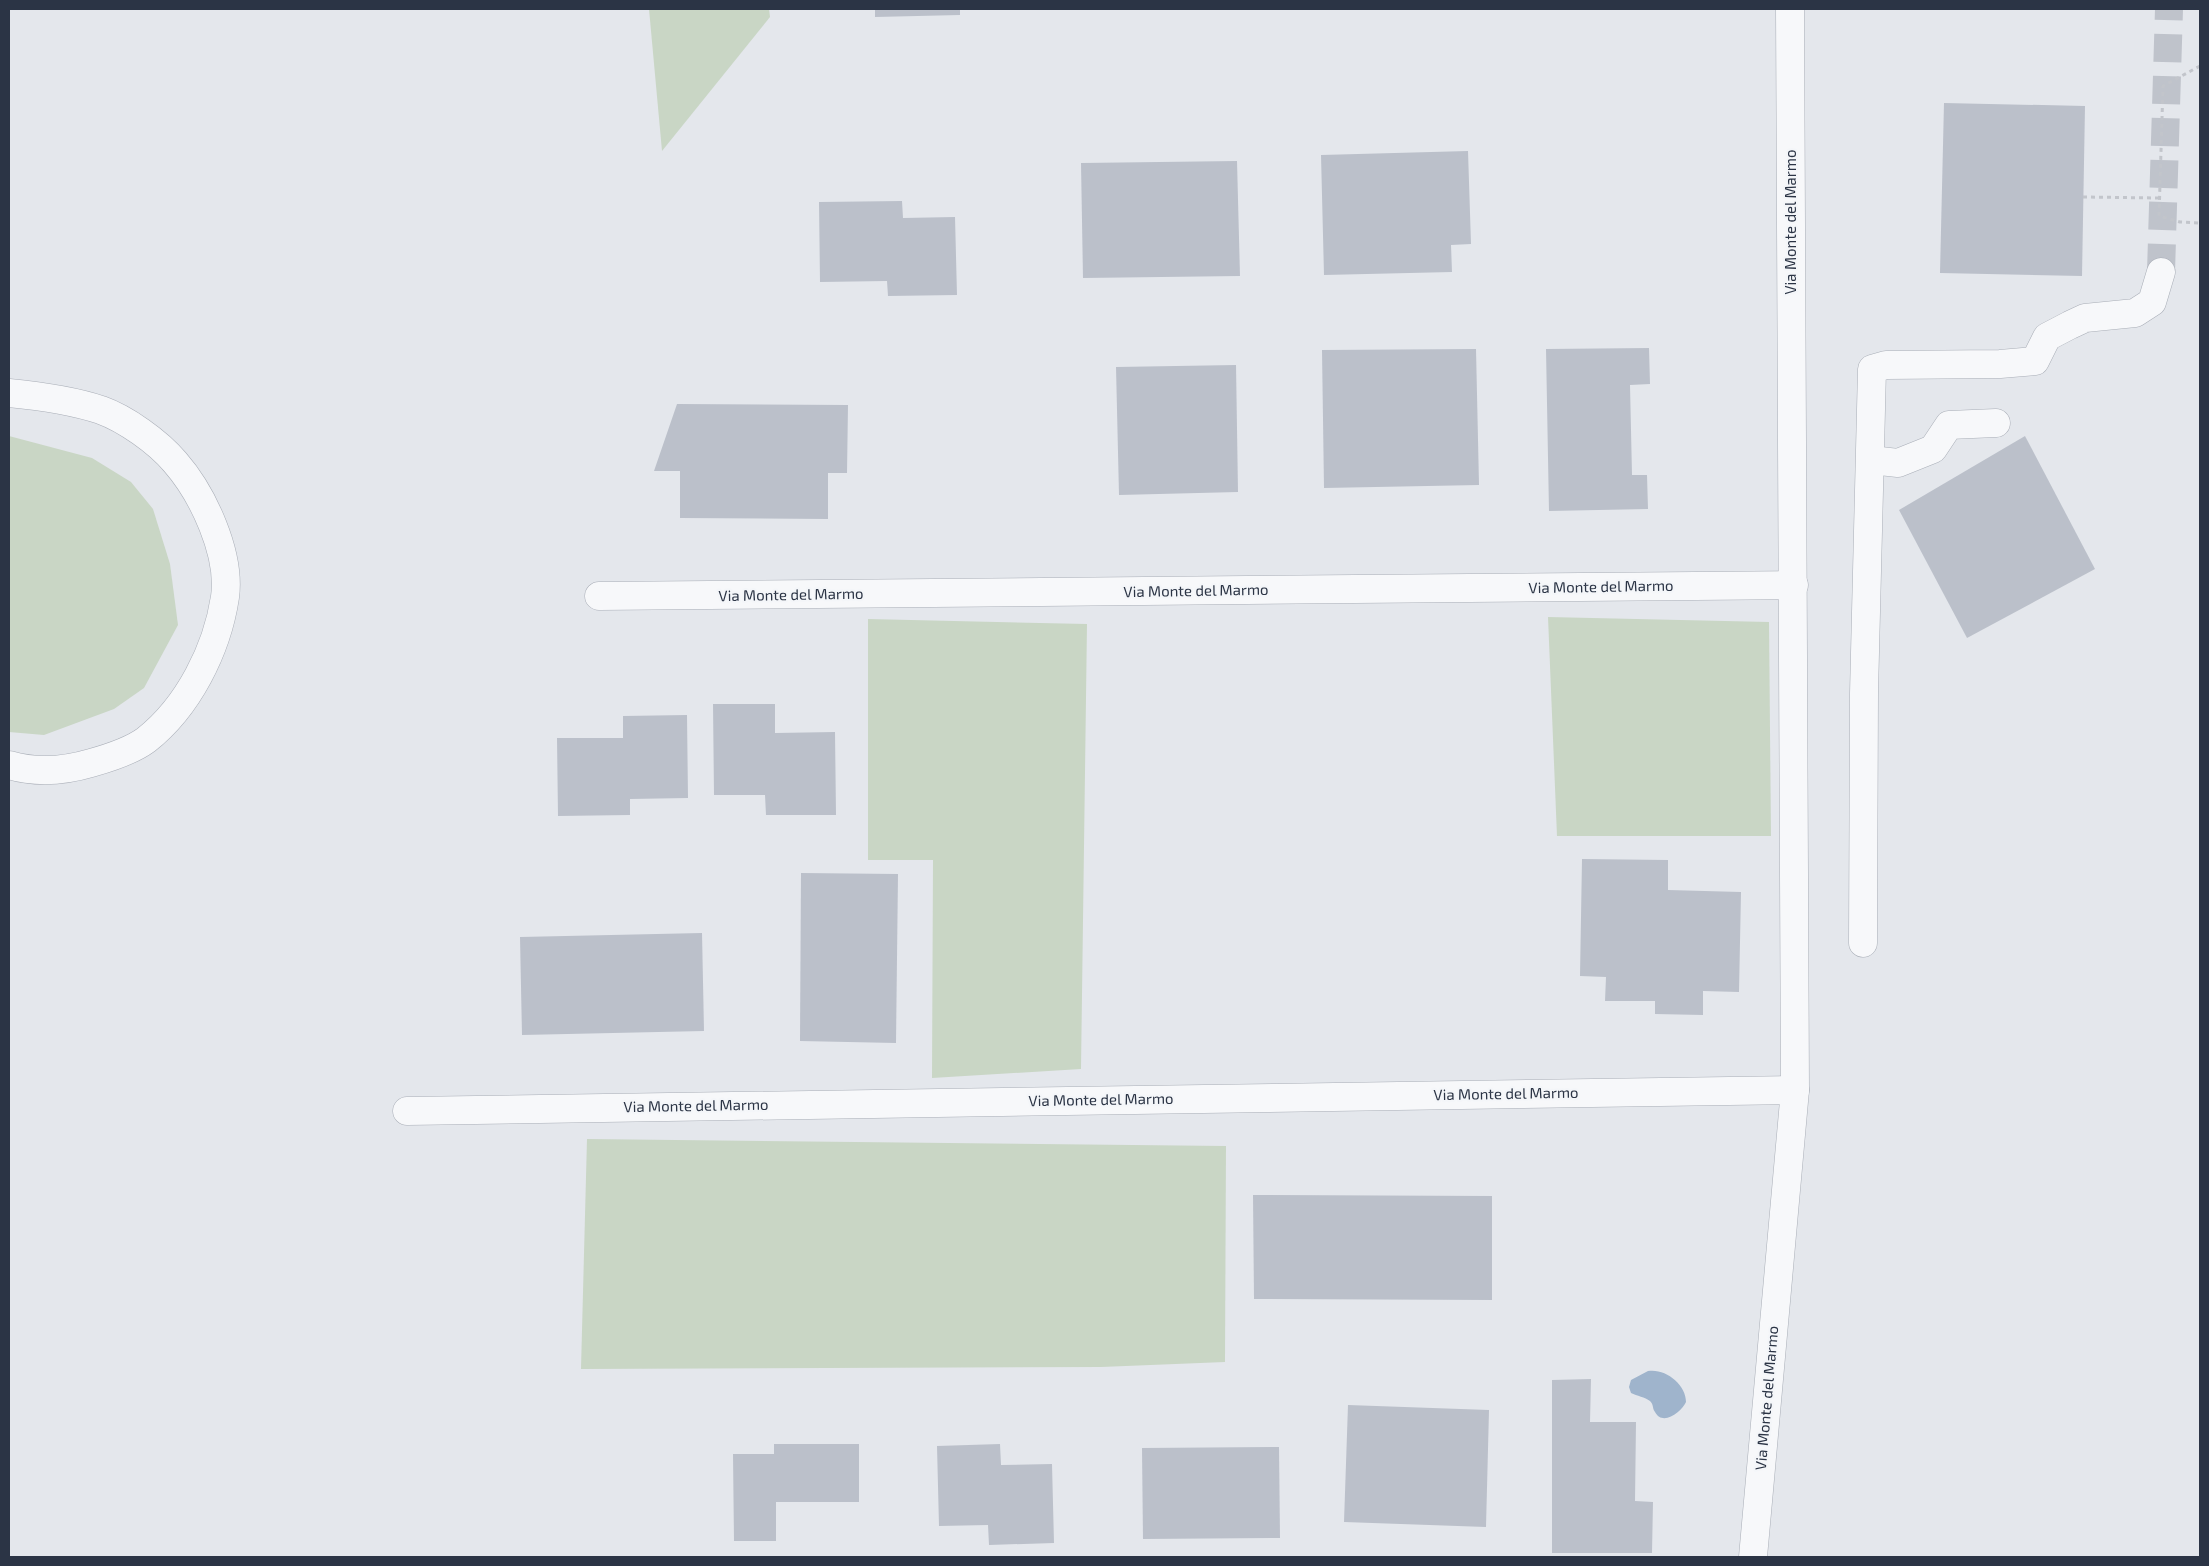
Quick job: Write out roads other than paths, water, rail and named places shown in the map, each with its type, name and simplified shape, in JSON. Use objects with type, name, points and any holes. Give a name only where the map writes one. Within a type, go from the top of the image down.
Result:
[{"type":"street","name":"Via Monte del Marmo","points":[[1753,1557],[1795,1090],[1790,9]]},
{"type":"street","points":[[1863,943],[1864,693],[1872,369],[1886,365],[2000,364],[2035,361],[2047,338],[2070,325],[2085,318],[2135,313],[2152,302],[2161,272]]},
{"type":"street","points":[[9,393],[52,398],[103,411],[132,426],[160,446],[176,462],[192,485],[208,515],[220,546],[226,580],[220,621],[203,667],[178,708],[156,732],[123,752],[81,766],[54,770],[24,769],[9,765]]},
{"type":"street","points":[[1871,460],[1898,463],[1933,449],[1949,425],[1996,424]]},
{"type":"street","name":"Via Monte del Marmo","points":[[599,596],[1794,585]]},
{"type":"street","name":"Via Monte del Marmo","points":[[407,1110],[1795,1090]]},
{"type":"water","points":[[1648,1371],[1661,1372],[1678,1383],[1685,1395],[1686,1402],[1677,1413],[1667,1418],[1658,1416],[1650,1401],[1631,1393],[1629,1387],[1631,1380]]},
{"type":"tunnel","points":[[2161,272],[2169,9]]}]
